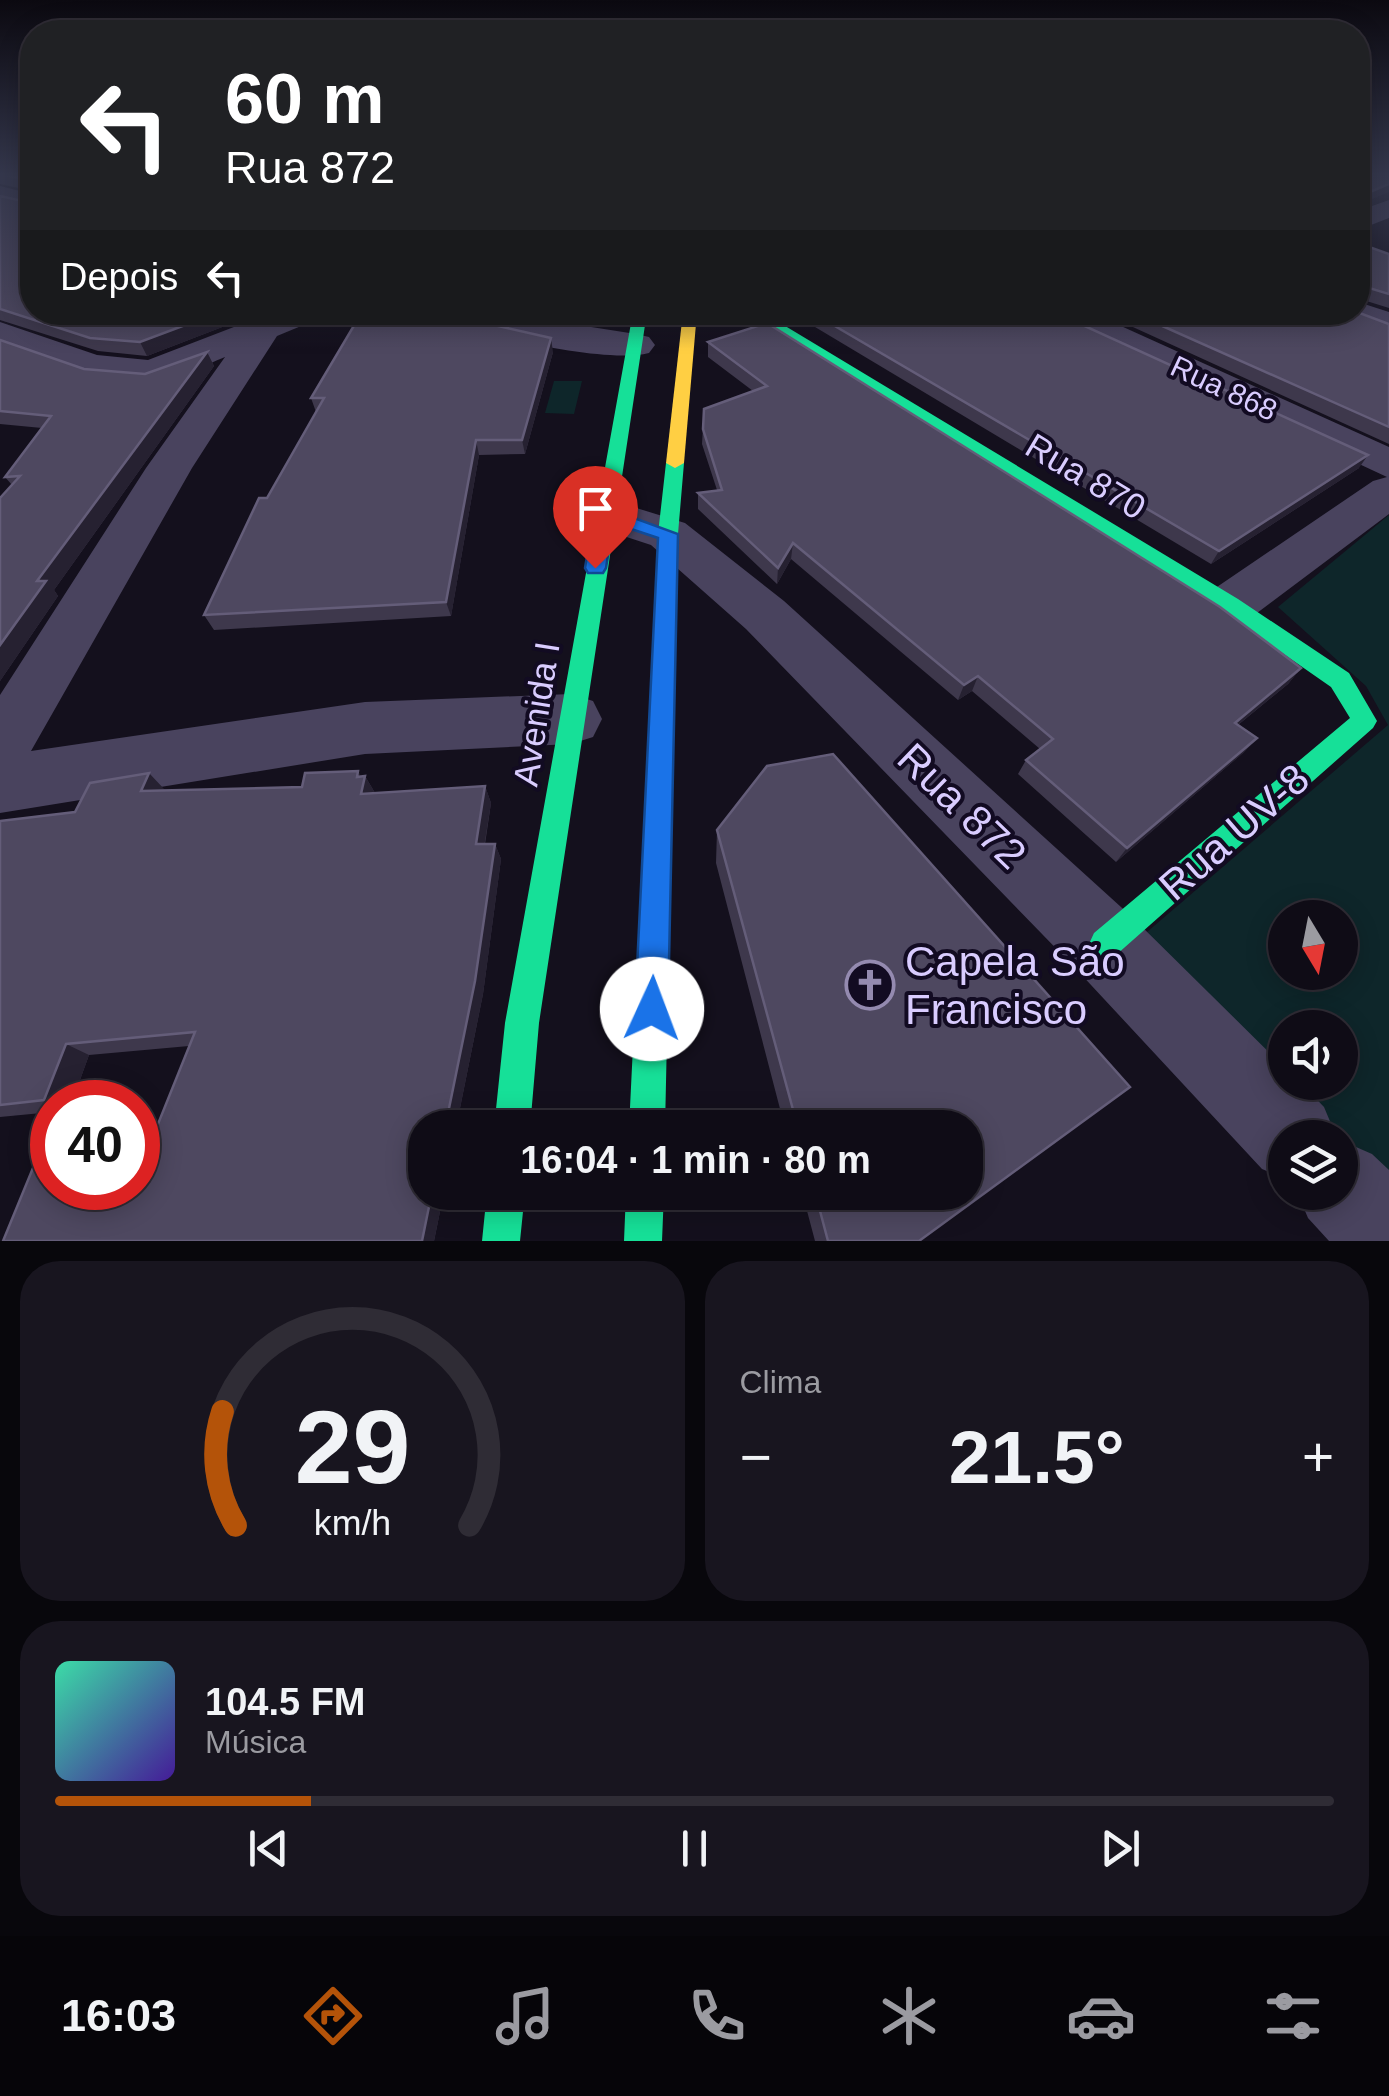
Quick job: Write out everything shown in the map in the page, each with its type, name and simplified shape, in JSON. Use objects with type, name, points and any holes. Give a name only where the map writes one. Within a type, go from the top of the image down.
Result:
[{"type":"street","points":[[0,333],[72,360],[127,374],[152,372],[279,325]]},
{"type":"street","points":[[504,325],[564,337],[638,329]]},
{"type":"street","points":[[648,1110],[668,534],[689,325]]},
{"type":"street","name":"Rua 870","points":[[773,325],[1230,605],[1340,680],[1364,721]]},
{"type":"street","name":"Rua 868","points":[[1088,325],[1389,464]]},
{"type":"street","name":"Avenida I","points":[[514,1110],[522,1023],[604,513],[638,329]]},
{"type":"street","points":[[0,748],[169,468],[260,334]]},
{"type":"street","points":[[1230,605],[1389,491]]},
{"type":"street","name":"Rua 872","points":[[604,513],[668,534],[765,615],[1105,944],[1276,1120]]},
{"type":"street","points":[[0,784],[365,728],[571,718]]},
{"type":"street","name":"Rua UV-8","points":[[1105,944],[1364,721]]},
{"type":"street","points":[[1358,1204],[1389,1236]]},
{"type":"street","points":[[501,1241],[504,1210]]},
{"type":"street","points":[[643,1241],[644,1210]]},
{"type":"green space","points":[[554,381],[582,381],[574,414],[545,413]]},
{"type":"green space","points":[[1389,515],[1389,1202],[1358,1180],[1358,1120],[1296,1120],[1280,1100],[1358,1100],[1358,1010],[1268,1010],[1268,1085],[1147,932],[1388,725],[1366,686],[1278,607]]},
{"type":"building","points":[[0,233],[20,233],[20,315],[0,309]]},
{"type":"building","points":[[1370,247],[1389,254],[1389,294],[1370,288]]},
{"type":"building","points":[[1370,317],[1389,324],[1389,427],[1160,325],[1370,325]]},
{"type":"building","points":[[50,325],[185,325],[140,342],[90,338]]},
{"type":"building","points":[[354,325],[494,325],[551,338],[522,440],[476,440],[446,602],[204,615],[259,498],[267,498],[324,398],[311,398]]},
{"type":"building","points":[[770,325],[1220,607],[1301,668],[1235,723],[1257,738],[1127,848],[1026,760],[1053,739],[978,676],[964,685],[793,543],[778,568],[698,493],[722,490],[703,429],[704,409],[767,386],[708,342]]},
{"type":"building","points":[[833,325],[1083,325],[1368,455],[1219,551]]},
{"type":"building","points":[[0,340],[84,369],[145,374],[207,352],[37,581],[46,581],[0,645],[0,498],[20,476],[5,477],[51,416],[0,411]]},
{"type":"building","name":"Capela São Francisco","points":[[833,754],[1130,1087],[983,1194],[983,1110],[793,1110],[717,830],[767,766]]},
{"type":"building","points":[[358,771],[357,777],[365,776],[361,794],[485,786],[476,844],[495,844],[475,981],[449,1110],[408,1110],[408,1210],[428,1210],[422,1241],[3,1241],[30,1175],[30,1210],[160,1210],[160,1119],[195,1032],[66,1044],[52,1080],[30,1080],[30,1102],[0,1105],[0,821],[75,812],[90,783],[149,773],[141,791],[302,787],[305,773]]},
{"type":"building","name":"Capela São Francisco","points":[[820,1210],[961,1210],[919,1241],[828,1241]]},
{"type":"traffic: fast","points":[[514,1110],[522,1023],[638,325]]},
{"type":"traffic: fast","points":[[772,325],[1230,605],[1340,680],[1364,721],[1105,944]]},
{"type":"traffic: fast","points":[[648,1110],[668,534],[675,463]]},
{"type":"traffic: fast","points":[[501,1241],[504,1210]]},
{"type":"traffic: fast","points":[[643,1241],[644,1210]]},
{"type":"traffic: slow","points":[[675,463],[689,325]]},
{"type":"place","name":"Capela São Francisco","points":[[870,985]]},
{"type":"route","points":[[595,568],[604,513],[668,534],[652,1009]]}]
